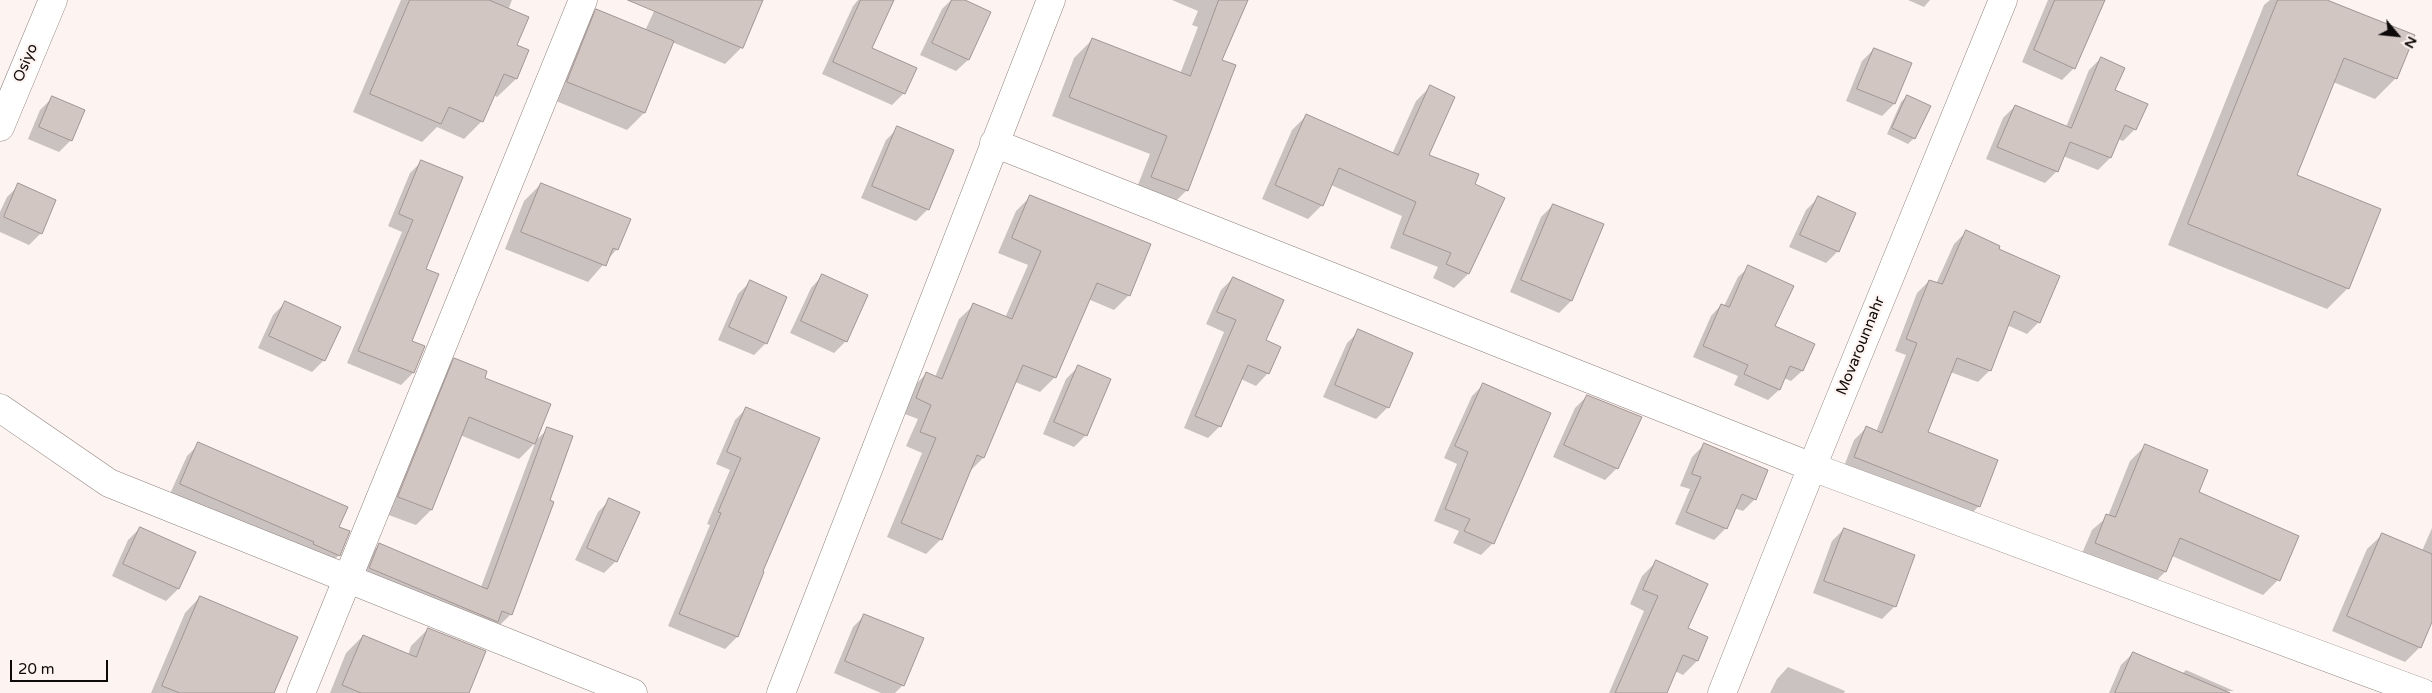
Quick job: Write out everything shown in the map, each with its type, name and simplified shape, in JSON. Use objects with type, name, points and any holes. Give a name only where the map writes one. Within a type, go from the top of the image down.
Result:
[{"type":"street","name":"Osiyo","points":[[0,127],[53,0]]},
{"type":"street","points":[[301,693],[583,0]]},
{"type":"street","points":[[781,693],[1051,0]]},
{"type":"street","name":"Movarounnahr","points":[[1722,693],[1812,467],[2003,0]]},
{"type":"street","points":[[994,143],[1812,467],[2423,693]]},
{"type":"street","points":[[0,408],[109,483],[633,693]]},
{"type":"building","points":[[410,0],[489,0],[529,17],[517,45],[529,50],[517,79],[504,74],[483,122],[449,107],[441,124],[370,94]]},
{"type":"building","points":[[628,0],[763,0],[743,48]]},
{"type":"building","points":[[861,0],[894,0],[872,48],[917,68],[905,94],[833,62]]},
{"type":"building","points":[[952,0],[965,0],[991,12],[969,60],[932,43]]},
{"type":"building","points":[[1219,0],[1248,0],[1222,60],[1236,65],[1188,191],[1151,177],[1167,136],[1069,97],[1092,38],[1190,76]]},
{"type":"building","points":[[2055,0],[2105,0],[2075,69],[2034,50]]},
{"type":"building","points":[[2278,0],[2327,0],[2415,35],[2397,79],[2344,58],[2297,175],[2381,209],[2349,289],[2188,224]]},
{"type":"building","points":[[596,9],[674,41],[645,113],[567,82]]},
{"type":"building","points":[[1874,48],[1912,63],[1895,104],[1857,89]]},
{"type":"building","points":[[2101,57],[2125,68],[2115,90],[2148,104],[2136,130],[2125,125],[2111,158],[2070,142],[2058,172],[1997,147],[2015,105],[2071,128]]},
{"type":"building","points":[[1430,85],[1455,97],[1429,155],[1479,174],[1475,184],[1505,198],[1469,274],[1446,264],[1451,253],[1403,234],[1416,202],[1339,168],[1323,206],[1275,185],[1306,114],[1398,155]]},
{"type":"building","points":[[1907,95],[1931,106],[1915,139],[1892,128]]},
{"type":"building","points":[[52,96],[85,110],[72,141],[39,127]]},
{"type":"building","points":[[897,126],[954,150],[929,210],[872,186]]},
{"type":"building","points":[[421,160],[463,177],[426,269],[439,274],[412,341],[425,346],[414,373],[358,351],[413,220],[399,214]]},
{"type":"building","points":[[18,183],[56,200],[42,234],[4,217]]},
{"type":"building","points":[[541,183],[631,219],[618,250],[613,248],[606,266],[521,232]]},
{"type":"building","points":[[1030,195],[1151,244],[1130,296],[1097,283],[1056,378],[1023,365],[984,458],[977,455],[942,540],[901,523],[936,438],[920,432],[931,405],[916,398],[926,372],[942,379],[973,303],[1012,319],[1041,251],[1012,238]]},
{"type":"building","points":[[1818,196],[1856,213],[1839,252],[1800,235]]},
{"type":"building","points":[[1553,204],[1604,224],[1572,301],[1521,280]]},
{"type":"building","points":[[1966,230],[2000,246],[1999,249],[2060,276],[2040,323],[2014,311],[1991,371],[1957,358],[1928,432],[1998,460],[1980,507],[1854,457],[1866,426],[1882,433],[1917,343],[1906,339],[1929,280],[1942,284]]},
{"type":"building","points":[[1748,265],[1794,286],[1775,326],[1815,344],[1803,371],[1790,366],[1780,390],[1744,374],[1748,365],[1703,346],[1721,304],[1729,307]]},
{"type":"building","points":[[822,274],[868,295],[847,342],[801,321]]},
{"type":"building","points":[[1233,277],[1284,300],[1266,340],[1281,347],[1269,374],[1248,365],[1221,427],[1195,416],[1236,320],[1217,312]]},
{"type":"building","points":[[750,280],[787,297],[767,344],[729,327]]},
{"type":"building","points":[[285,301],[341,327],[325,361],[269,336]]},
{"type":"building","points":[[1358,329],[1413,353],[1389,408],[1335,385]]},
{"type":"building","points":[[454,358],[487,371],[485,378],[551,404],[535,444],[469,417],[432,510],[398,497]]},
{"type":"building","points":[[1078,365],[1111,379],[1087,436],[1054,422]]},
{"type":"building","points":[[1483,383],[1551,413],[1494,544],[1464,531],[1470,519],[1445,509],[1468,452],[1455,446]]},
{"type":"building","points":[[1587,395],[1642,417],[1618,469],[1564,445]]},
{"type":"building","points":[[746,407],[820,438],[763,571],[738,637],[679,614],[721,513],[718,512],[741,458],[727,452]]},
{"type":"building","points":[[547,427],[573,436],[550,500],[554,502],[512,615],[502,611],[498,622],[369,568],[379,543],[487,589]]},
{"type":"building","points":[[198,442],[348,507],[339,527],[350,531],[340,556],[313,544],[314,542],[180,484]]},
{"type":"building","points":[[1704,443],[1768,470],[1756,500],[1742,494],[1727,529],[1686,512],[1701,477],[1692,474]]},
{"type":"building","points":[[2145,444],[2208,470],[2199,492],[2299,536],[2280,581],[2180,538],[2166,572],[2095,543],[2106,514],[2115,517]]},
{"type":"building","points":[[609,498],[640,512],[617,562],[587,548]]},
{"type":"building","points":[[140,527],[196,552],[179,589],[123,564]]},
{"type":"building","points":[[1844,528],[1915,555],[1896,607],[1824,581]]},
{"type":"building","points":[[2382,533],[2432,554],[2432,622],[2421,648],[2347,616]]},
{"type":"building","points":[[1656,560],[1708,584],[1688,628],[1708,637],[1698,661],[1683,655],[1667,693],[1615,693],[1658,596],[1643,590]]},
{"type":"building","points":[[200,596],[298,637],[274,693],[180,693],[162,686]]},
{"type":"building","points":[[864,614],[924,638],[904,686],[845,661]]},
{"type":"building","points":[[428,628],[486,651],[469,693],[361,693],[342,685],[363,635],[416,657]]},
{"type":"building","points":[[2133,652],[2230,693],[2115,693]]}]
